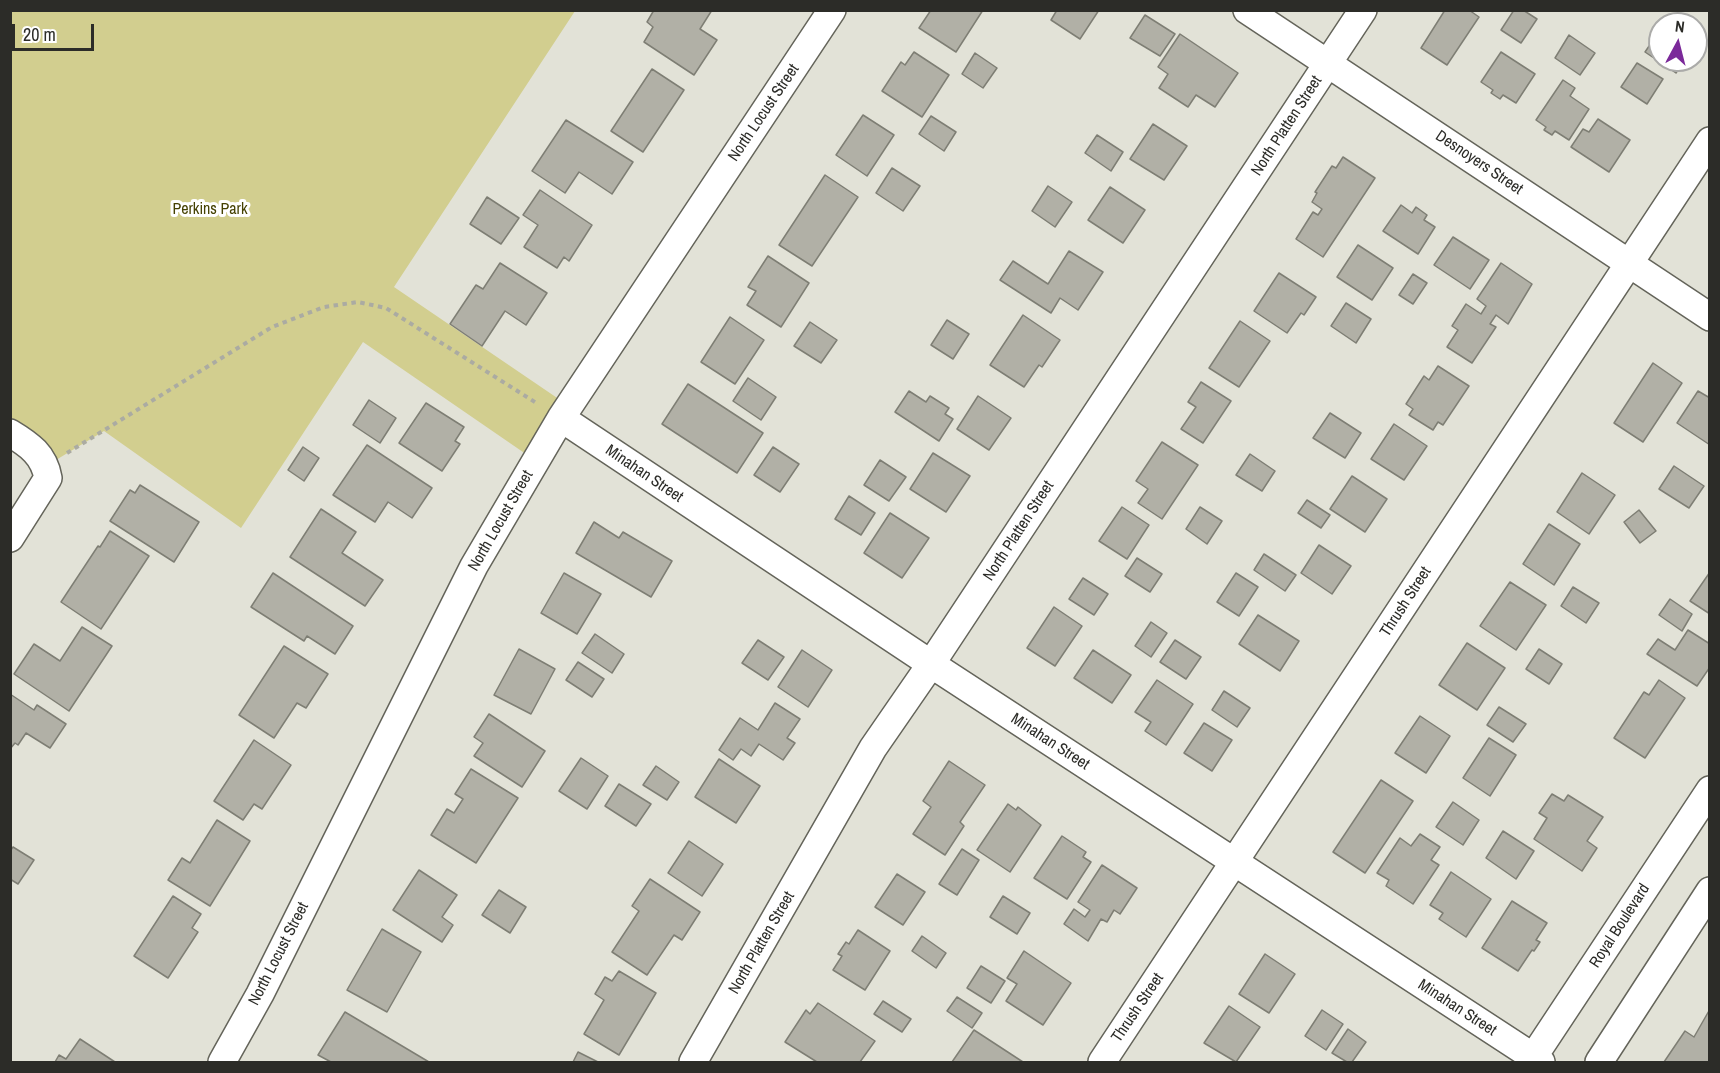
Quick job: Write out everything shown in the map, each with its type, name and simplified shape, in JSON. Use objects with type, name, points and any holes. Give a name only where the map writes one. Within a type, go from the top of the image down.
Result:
[{"type":"street","name":"North Locust Street","points":[[222,1062],[260,994],[474,566],[561,418],[832,10]]},
{"type":"street","name":"Desnoyers Street","points":[[1247,10],[1710,317]]},
{"type":"street","name":"North Platten Street","points":[[693,1062],[873,748],[931,664],[1363,10]]},
{"type":"street","name":"Thrush Street","points":[[1102,1062],[1710,141]]},
{"type":"street","name":"Minahan Street","points":[[561,418],[1534,1061]]},
{"type":"street","points":[[10,433],[41,456],[48,478],[10,538]]},
{"type":"street","name":"Royal Boulevard","points":[[1534,1061],[1710,790]]},
{"type":"street","points":[[1599,1062],[1710,891]]},
{"type":"path","points":[[46,466],[272,327],[324,307],[358,302],[386,308],[561,418]]},
{"type":"green space","name":"Perkins Park","points":[[10,11],[575,11],[394,287],[569,406],[536,461],[363,342],[241,528],[104,431],[46,466],[11,443]]},
{"type":"building","points":[[654,10],[712,10],[700,29],[717,40],[694,75],[644,42],[653,27],[647,22]]},
{"type":"building","points":[[931,10],[983,10],[956,52],[919,28]]},
{"type":"building","points":[[1057,10],[1099,10],[1080,39],[1051,20]]},
{"type":"building","points":[[1445,10],[1469,10],[1479,17],[1447,65],[1421,48]]},
{"type":"building","points":[[1514,10],[1523,10],[1537,19],[1521,43],[1501,30]]},
{"type":"building","points":[[1145,15],[1175,34],[1160,56],[1130,38]]},
{"type":"building","points":[[1180,34],[1238,73],[1215,107],[1196,95],[1188,107],[1159,88],[1168,74],[1158,67]]},
{"type":"building","points":[[1569,35],[1595,53],[1580,75],[1555,58]]},
{"type":"building","points":[[914,52],[949,75],[922,117],[882,91],[901,62],[905,65]]},
{"type":"building","points":[[1501,52],[1535,74],[1516,103],[1503,95],[1500,99],[1491,93],[1493,90],[1481,82]]},
{"type":"building","points":[[975,53],[997,68],[983,88],[962,74]]},
{"type":"building","points":[[1637,63],[1648,72],[1663,79],[1647,104],[1621,87]]},
{"type":"building","points":[[652,69],[684,90],[643,152],[611,131]]},
{"type":"building","points":[[1563,80],[1575,88],[1570,96],[1589,109],[1569,140],[1555,131],[1552,135],[1544,130],[1546,127],[1536,120]]},
{"type":"building","points":[[863,115],[894,135],[867,176],[836,155]]},
{"type":"building","points":[[931,116],[956,132],[944,151],[919,134]]},
{"type":"building","points":[[1598,119],[1630,140],[1609,172],[1571,147],[1583,129],[1589,132]]},
{"type":"building","points":[[566,120],[633,162],[612,194],[579,172],[565,193],[532,171]]},
{"type":"building","points":[[1153,124],[1187,146],[1164,180],[1130,159]]},
{"type":"building","points":[[1097,135],[1123,152],[1111,171],[1085,153]]},
{"type":"building","points":[[1343,157],[1375,178],[1323,257],[1296,239],[1313,212],[1318,215],[1322,209],[1312,202],[1317,193],[1315,192],[1332,166],[1336,168]]},
{"type":"building","points":[[892,168],[920,186],[903,211],[876,193]]},
{"type":"building","points":[[825,175],[858,197],[812,266],[779,245]]},
{"type":"building","points":[[1048,186],[1072,202],[1055,227],[1032,211]]},
{"type":"building","points":[[1110,187],[1145,210],[1123,243],[1088,220]]},
{"type":"building","points":[[540,190],[592,225],[569,261],[564,257],[557,268],[524,247],[538,225],[523,215]]},
{"type":"building","points":[[487,197],[519,218],[501,244],[470,224]]},
{"type":"building","points":[[1401,205],[1412,213],[1416,207],[1427,215],[1424,220],[1435,227],[1418,254],[1383,231]]},
{"type":"building","points":[[1453,237],[1489,260],[1470,289],[1434,265]]},
{"type":"building","points":[[1358,245],[1393,268],[1372,300],[1337,277]]},
{"type":"building","points":[[1069,251],[1103,272],[1078,310],[1060,298],[1051,313],[1000,280],[1013,261],[1048,284]]},
{"type":"building","points":[[768,256],[809,283],[781,327],[747,305],[756,291],[748,287]]},
{"type":"building","points":[[500,263],[547,293],[526,325],[505,311],[482,346],[450,324],[476,285],[483,289]]},
{"type":"building","points":[[1501,263],[1532,284],[1508,324],[1496,315],[1490,324],[1496,327],[1472,363],[1447,347],[1458,330],[1452,326],[1466,304],[1481,314],[1486,306],[1477,299]]},
{"type":"building","points":[[1279,273],[1316,297],[1304,315],[1301,313],[1287,333],[1254,311]]},
{"type":"building","points":[[1413,274],[1427,283],[1413,304],[1399,295]]},
{"type":"building","points":[[1346,303],[1371,319],[1356,343],[1331,326]]},
{"type":"building","points":[[1023,315],[1060,340],[1042,367],[1039,365],[1024,387],[990,365]]},
{"type":"building","points":[[730,317],[764,340],[735,384],[701,362]]},
{"type":"building","points":[[947,320],[969,334],[953,359],[931,345]]},
{"type":"building","points":[[1240,321],[1270,341],[1239,387],[1209,368]]},
{"type":"building","points":[[810,322],[837,340],[821,363],[794,346]]},
{"type":"building","points":[[1653,363],[1682,383],[1643,442],[1614,423]]},
{"type":"building","points":[[1438,366],[1469,386],[1443,425],[1438,422],[1433,430],[1409,415],[1413,409],[1406,404],[1424,376],[1429,380]]},
{"type":"building","points":[[748,378],[776,397],[761,420],[733,401]]},
{"type":"building","points":[[1201,382],[1231,401],[1203,443],[1181,429],[1196,407],[1188,402]]},
{"type":"building","points":[[688,384],[763,433],[737,473],[662,424]]},
{"type":"building","points":[[909,391],[926,402],[930,396],[949,408],[945,414],[953,419],[939,441],[895,412]]},
{"type":"building","points":[[1698,391],[1710,398],[1710,445],[1677,423]]},
{"type":"building","points":[[978,396],[1011,418],[989,450],[957,429]]},
{"type":"building","points":[[369,400],[396,418],[380,443],[353,425]]},
{"type":"building","points":[[426,403],[464,427],[455,441],[460,444],[442,471],[399,443]]},
{"type":"building","points":[[1330,413],[1361,433],[1345,458],[1313,438]]},
{"type":"building","points":[[1394,424],[1427,446],[1404,480],[1371,459]]},
{"type":"building","points":[[1162,442],[1198,465],[1162,519],[1138,503],[1148,489],[1136,481]]},
{"type":"building","points":[[367,445],[432,488],[412,518],[388,502],[375,522],[333,495]]},
{"type":"building","points":[[303,447],[319,458],[304,481],[288,470]]},
{"type":"building","points":[[773,447],[799,464],[780,492],[754,475]]},
{"type":"building","points":[[933,453],[970,476],[946,512],[910,489]]},
{"type":"building","points":[[1250,454],[1275,471],[1262,491],[1236,475]]},
{"type":"building","points":[[880,460],[906,477],[889,501],[864,485]]},
{"type":"building","points":[[1674,466],[1704,486],[1689,508],[1659,489]]},
{"type":"building","points":[[1582,473],[1615,495],[1589,534],[1557,512]]},
{"type":"building","points":[[1352,476],[1387,499],[1365,532],[1330,509]]},
{"type":"building","points":[[140,485],[199,522],[174,562],[110,521],[130,490],[135,493]]},
{"type":"building","points":[[849,496],[875,513],[861,535],[835,519]]},
{"type":"building","points":[[1307,500],[1330,515],[1321,528],[1298,513]]},
{"type":"building","points":[[1122,507],[1149,525],[1127,559],[1099,541]]},
{"type":"building","points":[[1200,507],[1222,521],[1207,544],[1186,529]]},
{"type":"building","points":[[321,509],[356,532],[342,553],[383,580],[365,606],[290,557]]},
{"type":"building","points":[[1639,510],[1656,531],[1640,543],[1624,522]]},
{"type":"building","points":[[890,513],[929,538],[902,578],[864,553]]},
{"type":"building","points":[[594,522],[619,538],[623,532],[672,561],[651,597],[576,553]]},
{"type":"building","points":[[1549,524],[1580,544],[1554,585],[1523,564]]},
{"type":"building","points":[[110,531],[149,556],[101,629],[61,602]]},
{"type":"building","points":[[1319,545],[1351,566],[1332,594],[1301,573]]},
{"type":"building","points":[[1264,554],[1296,575],[1285,591],[1254,570]]},
{"type":"building","points":[[1137,558],[1162,574],[1150,592],[1125,576]]},
{"type":"building","points":[[1710,572],[1710,614],[1690,601]]},
{"type":"building","points":[[273,573],[353,626],[335,654],[307,636],[304,641],[251,607]]},
{"type":"building","points":[[564,573],[601,594],[577,634],[541,613]]},
{"type":"building","points":[[1236,573],[1258,587],[1239,616],[1217,602]]},
{"type":"building","points":[[1083,578],[1108,594],[1094,615],[1069,599]]},
{"type":"building","points":[[1510,582],[1546,605],[1516,650],[1480,626]]},
{"type":"building","points":[[1573,587],[1599,603],[1586,623],[1561,606]]},
{"type":"building","points":[[1670,599],[1692,614],[1682,631],[1659,615]]},
{"type":"building","points":[[1054,607],[1082,626],[1055,666],[1027,648]]},
{"type":"building","points":[[1258,615],[1299,641],[1280,671],[1239,644]]},
{"type":"building","points":[[1151,622],[1167,633],[1151,657],[1135,646]]},
{"type":"building","points":[[82,627],[112,646],[69,711],[14,674],[34,644],[60,661]]},
{"type":"building","points":[[1688,630],[1710,644],[1710,667],[1697,686],[1647,654],[1658,639],[1675,650]]},
{"type":"building","points":[[595,634],[624,654],[612,673],[582,653]]},
{"type":"building","points":[[758,640],[784,657],[768,680],[742,663]]},
{"type":"building","points":[[1175,640],[1201,657],[1186,679],[1160,662]]},
{"type":"building","points":[[1467,643],[1505,668],[1477,710],[1439,685]]},
{"type":"building","points":[[284,646],[328,674],[306,708],[297,703],[274,738],[239,715]]},
{"type":"building","points":[[519,649],[555,669],[531,714],[494,695]]},
{"type":"building","points":[[1539,649],[1562,664],[1549,684],[1526,669]]},
{"type":"building","points":[[802,650],[832,670],[808,707],[778,687]]},
{"type":"building","points":[[1093,650],[1131,675],[1112,703],[1074,678]]},
{"type":"building","points":[[578,662],[604,679],[592,697],[566,680]]},
{"type":"building","points":[[1157,680],[1193,704],[1166,745],[1145,731],[1151,722],[1135,712]]},
{"type":"building","points":[[1659,680],[1685,698],[1645,758],[1614,738],[1644,692],[1649,695]]},
{"type":"building","points":[[1224,691],[1250,708],[1237,727],[1212,710]]},
{"type":"building","points":[[10,694],[34,710],[37,705],[66,724],[50,748],[26,733],[18,745],[15,743],[10,749]]},
{"type":"building","points":[[775,703],[800,719],[787,738],[795,743],[783,760],[759,744],[751,756],[741,749],[733,760],[719,750],[740,718],[758,730]]},
{"type":"building","points":[[1499,707],[1526,724],[1513,742],[1487,725]]},
{"type":"building","points":[[489,714],[545,751],[522,787],[474,756],[483,743],[474,737]]},
{"type":"building","points":[[1420,716],[1450,736],[1426,773],[1395,753]]},
{"type":"building","points":[[1204,723],[1232,740],[1212,771],[1184,753]]},
{"type":"building","points":[[1489,738],[1516,755],[1490,796],[1463,778]]},
{"type":"building","points":[[254,740],[291,765],[262,809],[254,804],[243,820],[214,801]]},
{"type":"building","points":[[581,758],[608,776],[587,809],[559,791]]},
{"type":"building","points":[[719,759],[760,786],[736,823],[695,797]]},
{"type":"building","points":[[949,761],[985,785],[960,822],[964,826],[945,855],[913,834],[931,807],[923,801]]},
{"type":"building","points":[[656,766],[679,782],[667,800],[643,785]]},
{"type":"building","points":[[471,769],[518,798],[476,863],[431,835],[447,809],[454,813],[463,799],[455,794]]},
{"type":"building","points":[[1381,780],[1413,801],[1365,873],[1333,852]]},
{"type":"building","points":[[619,784],[651,804],[636,826],[605,806]]},
{"type":"building","points":[[1552,794],[1564,801],[1568,795],[1603,817],[1587,841],[1597,848],[1582,871],[1534,839],[1547,818],[1539,813]]},
{"type":"building","points":[[1453,802],[1479,820],[1463,845],[1436,827]]},
{"type":"building","points":[[1008,804],[1016,810],[1018,807],[1041,825],[1010,872],[977,850]]},
{"type":"building","points":[[217,820],[250,841],[210,906],[168,880],[182,858],[190,863]]},
{"type":"building","points":[[1503,831],[1534,851],[1516,879],[1486,858]]},
{"type":"building","points":[[1420,834],[1440,847],[1431,860],[1439,865],[1413,904],[1386,886],[1389,880],[1377,873],[1400,838],[1411,846]]},
{"type":"building","points":[[1062,836],[1086,852],[1083,857],[1091,862],[1067,899],[1034,878]]},
{"type":"building","points":[[689,841],[723,864],[702,896],[668,873]]},
{"type":"building","points":[[13,847],[34,860],[18,884],[10,879],[10,851]]},
{"type":"building","points":[[962,849],[979,860],[957,895],[939,884]]},
{"type":"building","points":[[1102,865],[1137,888],[1120,914],[1114,910],[1107,922],[1101,919],[1088,941],[1064,924],[1074,909],[1085,917],[1090,910],[1078,902]]},
{"type":"building","points":[[419,870],[457,895],[442,917],[453,925],[442,942],[393,910]]},
{"type":"building","points":[[1451,872],[1491,899],[1466,937],[1439,919],[1443,913],[1430,905]]},
{"type":"building","points":[[897,874],[925,892],[903,925],[875,907]]},
{"type":"building","points":[[650,879],[700,912],[682,940],[674,935],[647,975],[612,952],[639,911],[632,906]]},
{"type":"building","points":[[499,890],[526,907],[510,933],[482,915]]},
{"type":"building","points":[[173,896],[201,914],[192,928],[198,932],[168,978],[134,956]]},
{"type":"building","points":[[1003,896],[1030,913],[1017,934],[990,917]]},
{"type":"building","points":[[1512,901],[1547,923],[1536,940],[1540,942],[1518,971],[1482,948]]},
{"type":"building","points":[[382,929],[421,952],[387,1012],[347,990]]},
{"type":"building","points":[[858,930],[890,951],[865,990],[833,970],[842,956],[838,954],[846,942],[849,944]]},
{"type":"building","points":[[922,936],[946,953],[936,968],[912,951]]},
{"type":"building","points":[[1024,951],[1071,983],[1043,1025],[1006,1001],[1017,984],[1007,978]]},
{"type":"building","points":[[1265,954],[1295,974],[1269,1013],[1239,994]]},
{"type":"building","points":[[981,966],[1005,981],[991,1003],[967,988]]},
{"type":"building","points":[[619,971],[656,993],[619,1055],[584,1034],[604,1000],[595,994],[605,977],[612,981]]},
{"type":"building","points":[[957,997],[982,1013],[972,1028],[947,1011]]},
{"type":"building","points":[[883,1001],[911,1019],[902,1032],[874,1014]]},
{"type":"building","points":[[818,1003],[875,1041],[860,1062],[817,1062],[785,1042],[806,1010],[810,1014]]},
{"type":"building","points":[[1229,1006],[1260,1027],[1236,1062],[1204,1043]]},
{"type":"building","points":[[1710,1009],[1710,1062],[1664,1062],[1685,1031],[1694,1037]]},
{"type":"building","points":[[1322,1010],[1343,1024],[1326,1050],[1305,1036]]},
{"type":"building","points":[[345,1012],[429,1062],[331,1062],[318,1055]]},
{"type":"building","points":[[1348,1029],[1366,1042],[1352,1062],[1347,1062],[1332,1053]]},
{"type":"building","points":[[974,1030],[1023,1062],[952,1062]]},
{"type":"building","points":[[80,1039],[115,1062],[55,1062],[59,1055],[66,1059]]},
{"type":"building","points":[[578,1052],[598,1062],[573,1062]]}]
